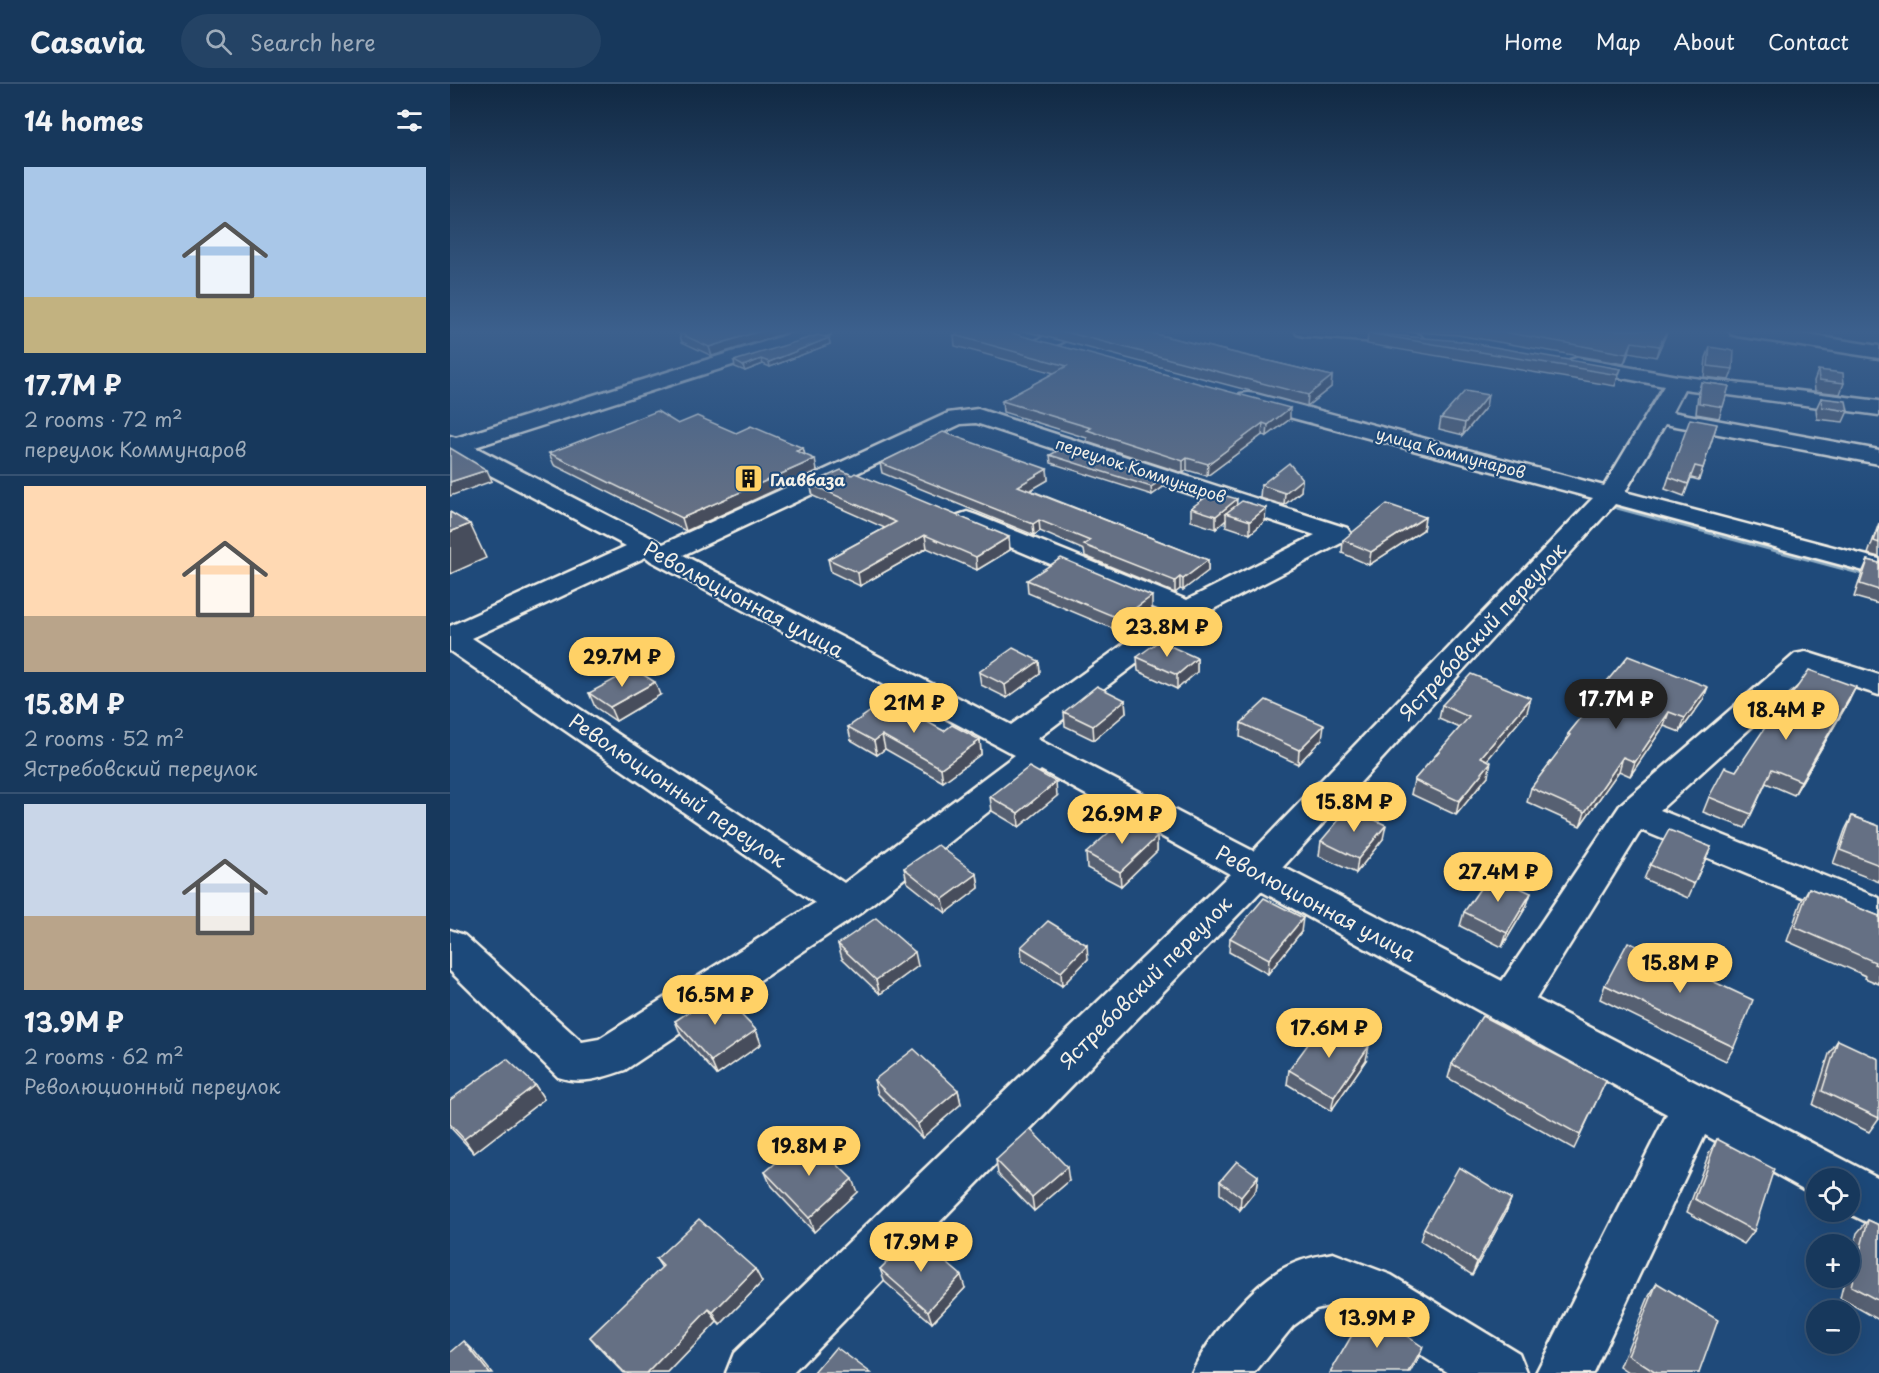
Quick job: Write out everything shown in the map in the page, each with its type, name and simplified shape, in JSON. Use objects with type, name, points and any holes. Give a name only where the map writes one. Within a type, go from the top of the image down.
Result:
[{"type":"street","points":[[452,445],[629,390]]},
{"type":"street","name":"Ястребовский переулок","points":[[754,1373],[1257,871],[1611,494],[1672,390]]},
{"type":"street","points":[[1745,390],[1879,408]]},
{"type":"street","name":"улица Коммунаров","points":[[1226,393],[1879,567]]},
{"type":"street","name":"Революционный переулок","points":[[450,637],[847,470],[956,418],[978,416]]},
{"type":"street","name":"переулок Коммунаров","points":[[978,416],[1338,534],[1188,611]]},
{"type":"street","points":[[1659,416],[1879,457]]},
{"type":"street","name":"Революционная улица","points":[[452,445],[1026,747],[1811,1168]]},
{"type":"street","points":[[847,470],[880,483]]},
{"type":"street","points":[[450,945],[574,1063],[609,1056],[845,903],[1188,611],[946,511]]},
{"type":"street","name":"Революционный переулок","points":[[450,637],[845,903]]},
{"type":"street","points":[[1508,1007],[1634,813],[1806,661],[1879,685]]},
{"type":"street","points":[[1634,813],[1879,914]]},
{"type":"street","points":[[1564,1373],[1695,1107]]},
{"type":"street","points":[[1860,1194],[1879,1204]]},
{"type":"street","points":[[1220,1373],[1274,1307],[1304,1285],[1333,1279],[1372,1294],[1499,1373]]},
{"type":"building","points":[[1022,390],[1224,390],[1290,408],[1268,425],[1263,423],[1208,464],[1187,458],[1183,461],[1087,430],[1091,428],[1002,401]]},
{"type":"building","points":[[1289,390],[1314,390],[1308,395]]},
{"type":"building","points":[[1700,390],[1728,390],[1723,407],[1699,403]]},
{"type":"building","points":[[1465,391],[1488,395],[1465,423],[1441,418]]},
{"type":"building","points":[[1821,398],[1846,401],[1848,411],[1822,407]]},
{"type":"building","points":[[657,411],[678,424],[697,416],[736,433],[751,426],[803,448],[796,451],[815,459],[682,518],[549,453]]},
{"type":"building","points":[[1690,419],[1717,424],[1703,468],[1695,466],[1688,484],[1669,477]]},
{"type":"building","points":[[943,432],[1047,469],[1018,486],[1208,560],[1183,579],[1180,577],[1175,581],[1084,545],[1090,541],[1039,520],[1033,524],[880,463]]},
{"type":"building","points":[[1064,447],[1163,479],[1151,487],[1050,455]]},
{"type":"building","points":[[450,448],[487,470],[450,482]]},
{"type":"building","points":[[1289,463],[1302,479],[1285,493],[1261,485]]},
{"type":"building","points":[[841,470],[852,475],[855,473],[1009,537],[976,557],[925,535],[858,573],[828,559],[896,522],[810,484]]},
{"type":"building","points":[[1213,492],[1237,499],[1216,516],[1191,508]]},
{"type":"building","points":[[1242,501],[1266,508],[1250,521],[1226,513]]},
{"type":"building","points":[[1387,504],[1425,517],[1371,552],[1343,540]]},
{"type":"building","points":[[450,512],[470,524],[450,532]]},
{"type":"building","points":[[1879,527],[1879,543],[1874,541]]},
{"type":"building","points":[[1061,558],[1152,596],[1120,619],[1027,580]]},
{"type":"building","points":[[1868,560],[1879,563],[1879,590],[1860,584]]},
{"type":"building","points":[[1159,641],[1197,658],[1177,675],[1137,657]]},
{"type":"building","points":[[1013,648],[1039,661],[1005,685],[979,672]]},
{"type":"building","points":[[1628,656],[1708,687],[1685,718],[1669,712],[1635,762],[1623,757],[1585,812],[1531,788],[1571,735],[1568,734],[1606,687],[1603,686]]},
{"type":"building","points":[[634,669],[655,682],[610,707],[589,693]]},
{"type":"building","points":[[1809,670],[1856,687],[1801,781],[1772,769],[1751,814],[1709,797],[1725,767],[1736,771],[1778,708],[1782,709]]},
{"type":"building","points":[[1471,674],[1531,698],[1481,757],[1491,762],[1459,801],[1414,780],[1469,717],[1442,705]]},
{"type":"building","points":[[1097,686],[1125,700],[1093,726],[1064,712]]},
{"type":"building","points":[[887,700],[944,731],[952,725],[980,740],[941,768],[882,735],[874,741],[848,727]]},
{"type":"building","points":[[1266,700],[1324,725],[1299,750],[1241,723]]},
{"type":"building","points":[[1029,767],[1056,782],[1018,813],[990,797]]},
{"type":"building","points":[[1349,808],[1386,825],[1358,859],[1321,841]]},
{"type":"building","points":[[1852,816],[1879,826],[1879,865],[1840,850]]},
{"type":"building","points":[[1124,819],[1157,837],[1120,872],[1086,853]]},
{"type":"building","points":[[1669,830],[1711,847],[1694,884],[1650,865]]},
{"type":"building","points":[[938,845],[977,874],[943,899],[904,868]]},
{"type":"building","points":[[1490,874],[1531,893],[1507,933],[1464,912]]},
{"type":"building","points":[[1809,888],[1879,916],[1879,966],[1874,964],[1875,962],[1795,927]]},
{"type":"building","points":[[1264,898],[1303,918],[1269,959],[1230,938]]},
{"type":"building","points":[[876,918],[915,952],[876,980],[838,944]]},
{"type":"building","points":[[1048,921],[1087,945],[1061,972],[1021,947]]},
{"type":"building","points":[[1628,942],[1753,1000],[1734,1047],[1605,985]]},
{"type":"building","points":[[719,992],[756,1030],[711,1061],[675,1021]]},
{"type":"building","points":[[1482,1016],[1606,1081],[1580,1135],[1452,1064]]},
{"type":"building","points":[[1325,1021],[1369,1046],[1334,1097],[1289,1070]]},
{"type":"building","points":[[1838,1040],[1879,1059],[1879,1118],[1822,1091]]},
{"type":"building","points":[[914,1049],[958,1090],[918,1124],[874,1080]]},
{"type":"building","points":[[507,1059],[535,1085],[464,1139],[450,1124],[450,1100]]},
{"type":"building","points":[[1030,1129],[1067,1167],[1032,1197],[996,1160]]},
{"type":"building","points":[[808,1136],[852,1179],[809,1218],[765,1172]]},
{"type":"building","points":[[1717,1139],[1774,1169],[1754,1231],[1695,1199]]},
{"type":"building","points":[[1237,1161],[1258,1176],[1241,1197],[1220,1181]]},
{"type":"building","points":[[1459,1167],[1511,1199],[1477,1262],[1424,1228]]},
{"type":"building","points":[[699,1219],[755,1269],[713,1312],[709,1309],[647,1373],[625,1373],[590,1337],[663,1266],[656,1259]]},
{"type":"building","points":[[1868,1220],[1879,1225],[1879,1301],[1855,1288],[1860,1288],[1860,1251]]},
{"type":"building","points":[[914,1235],[961,1275],[928,1311],[880,1269]]},
{"type":"building","points":[[1657,1283],[1718,1320],[1699,1373],[1656,1373],[1628,1355]]},
{"type":"building","points":[[1367,1309],[1423,1347],[1409,1373],[1330,1373]]},
{"type":"building","points":[[464,1341],[489,1373],[450,1373],[450,1353]]},
{"type":"building","points":[[836,1347],[871,1373],[814,1373]]},
{"type":"waterway","points":[[1615,505],[1879,576]]},
{"type":"place","name":"Главбаза","points":[[749,479]]}]
